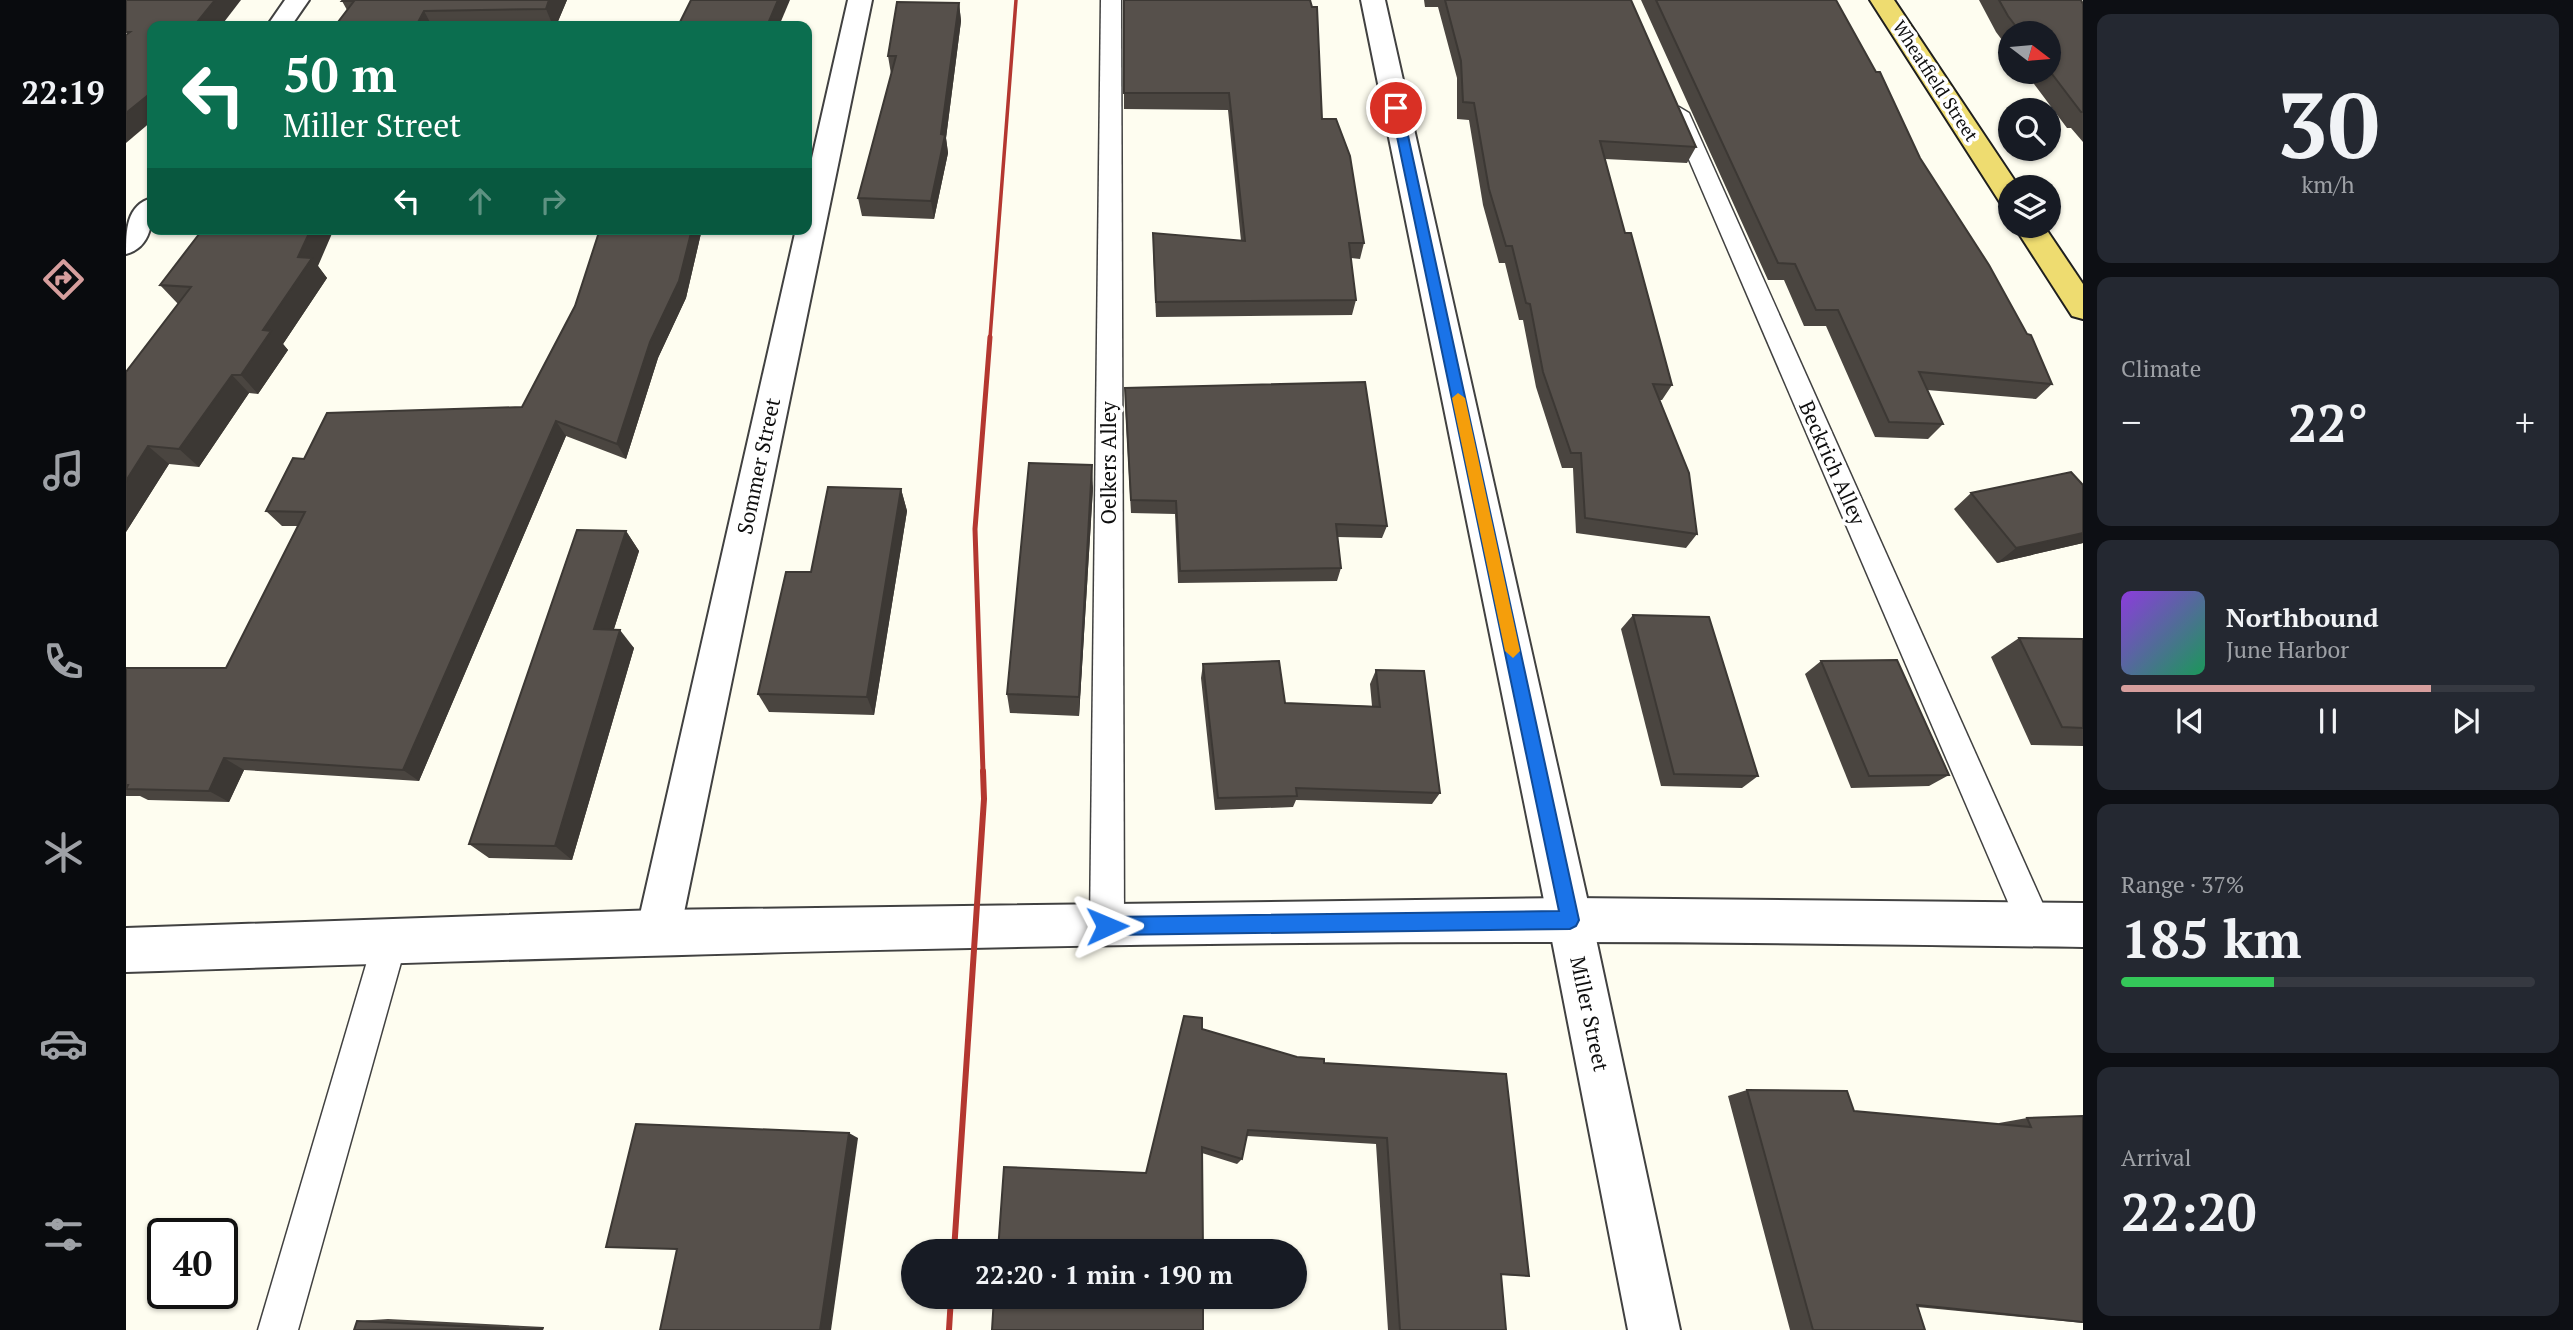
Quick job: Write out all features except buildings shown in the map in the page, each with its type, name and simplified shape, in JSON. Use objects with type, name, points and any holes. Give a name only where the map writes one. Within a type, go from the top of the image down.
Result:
[{"type":"main road","name":"Wheatfield Street","points":[[1882,0],[1998,177]]},
{"type":"main road","points":[[2037,238],[2083,308]]},
{"type":"street","points":[[282,21],[297,0]]},
{"type":"street","name":"Sommer Street","points":[[812,223],[860,0]]},
{"type":"street","name":"Miller Street","points":[[1373,0],[1570,920],[1654,1330]]},
{"type":"street","points":[[126,244],[147,214]]},
{"type":"street","name":"Sommer Street","points":[[659,932],[809,235]]},
{"type":"street","points":[[126,950],[659,932],[1570,920],[2083,925]]},
{"type":"lane","name":"Oelkers Alley","points":[[1107,926],[1111,0]]},
{"type":"lane","name":"Beckrich Alley","points":[[1669,89],[2035,925]]},
{"type":"lane","points":[[278,1330],[390,941]]},
{"type":"railway","points":[[990,338],[1016,0]]},
{"type":"railway","points":[[983,772],[975,529],[990,337]]},
{"type":"railway","points":[[955,1239],[984,799],[983,771]]},
{"type":"railway","points":[[949,1330],[950,1309]]},
{"type":"slow traffic","points":[[1458,398],[1513,651]]},
{"type":"route","points":[[1107,926],[1570,920],[1396,108]]}]
